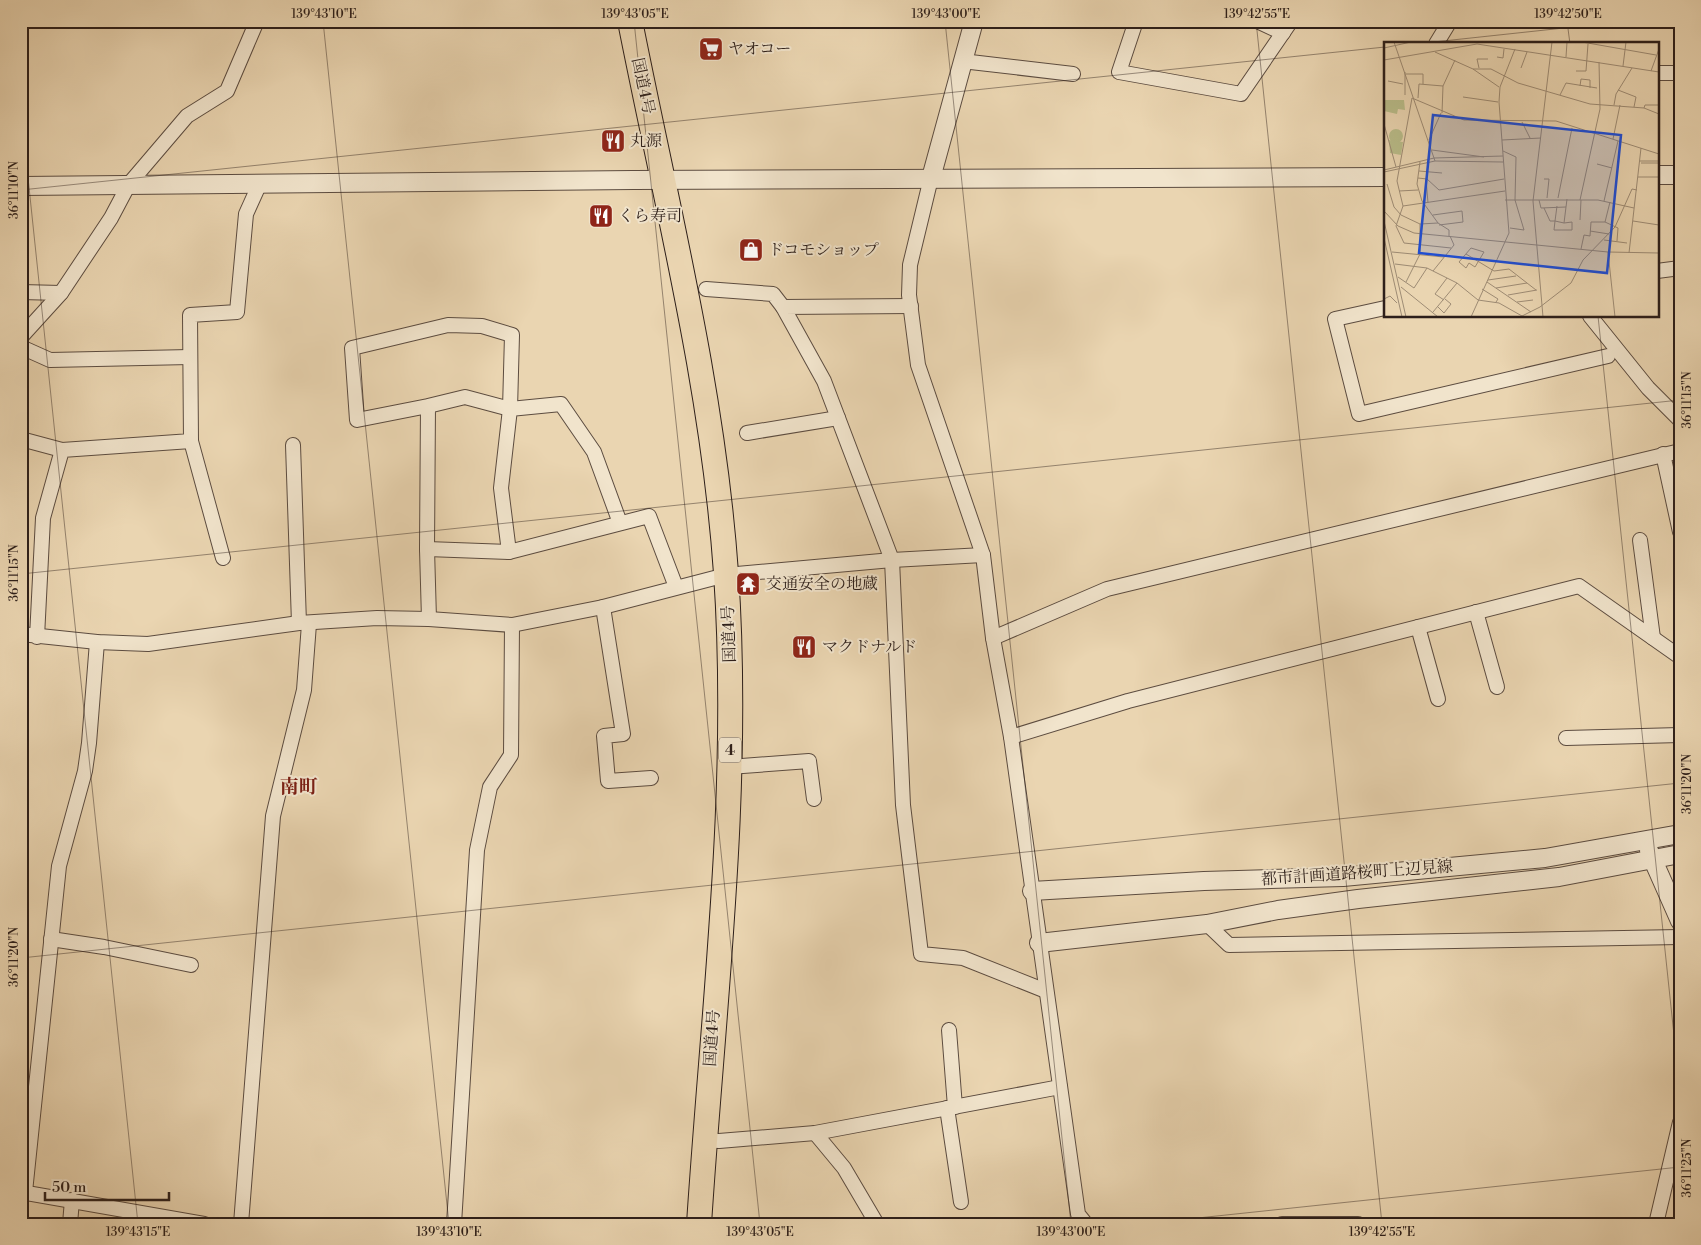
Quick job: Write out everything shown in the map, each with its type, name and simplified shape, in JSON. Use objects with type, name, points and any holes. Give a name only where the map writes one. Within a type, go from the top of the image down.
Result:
[{"type":"highway","name":"国道4号","points":[[630,21],[702,372],[719,495],[726,575],[730,666],[730,767],[699,1224]]},
{"type":"street","points":[[21,337],[61,293],[111,218],[129,184],[187,116],[227,91],[257,21]]},
{"type":"street","points":[[974,21],[910,264],[911,306],[918,365],[983,556],[994,638],[1011,737],[1078,1214],[1086,1224]]},
{"type":"street","points":[[1136,21],[1119,72],[1241,94],[1287,27],[1257,21]]},
{"type":"street","points":[[1437,42],[1450,21]]},
{"type":"street","points":[[962,61],[1073,74]]},
{"type":"street","points":[[1658,73],[1680,73]]},
{"type":"street","points":[[1658,175],[1680,175]]},
{"type":"street","points":[[21,186],[663,179],[1384,178]]},
{"type":"street","points":[[223,558],[191,441],[190,315],[237,312],[246,214],[260,183]]},
{"type":"street","points":[[1658,271],[1680,268]]},
{"type":"street","points":[[706,289],[773,294],[783,307],[824,381],[892,560],[903,805],[921,954],[963,958],[1046,991]]},
{"type":"street","points":[[21,292],[61,293]]},
{"type":"street","points":[[783,307],[911,306]]},
{"type":"street","points":[[1384,308],[1335,319],[1359,414],[1608,356]]},
{"type":"street","points":[[1592,318],[1648,388],[1680,420]]},
{"type":"street","points":[[509,552],[502,488],[510,409],[512,335],[482,326],[448,326],[352,348],[357,420],[428,406],[466,396],[510,409],[560,404],[594,452],[620,524]]},
{"type":"street","points":[[21,347],[50,360],[190,357]]},
{"type":"street","points":[[428,406],[427,549],[430,619]]},
{"type":"street","points":[[747,433],[838,418]]},
{"type":"street","points":[[21,439],[62,450],[191,441]]},
{"type":"street","points":[[241,1224],[273,816],[304,690],[304,624],[293,445]]},
{"type":"street","points":[[37,637],[43,518],[62,450]]},
{"type":"street","points":[[994,638],[1107,589],[1680,451]]},
{"type":"street","points":[[1663,454],[1680,532]]},
{"type":"street","points":[[427,549],[509,552],[649,516],[676,588]]},
{"type":"street","points":[[1640,540],[1653,638]]},
{"type":"street","points":[[21,634],[97,642],[148,644],[304,624],[377,618],[430,619],[512,625],[603,607],[726,575],[892,560],[983,556]]},
{"type":"street","points":[[1011,737],[1128,701],[1579,586],[1680,657]]},
{"type":"street","points":[[603,607],[622,734],[604,736],[608,781],[651,778]]},
{"type":"street","points":[[1476,612],[1497,686]]},
{"type":"street","points":[[454,1224],[477,850],[490,787],[511,755],[512,625]]},
{"type":"street","points":[[1418,627],[1438,699]]},
{"type":"street","points":[[97,642],[88,752],[59,866],[23,1192],[204,1224]]},
{"type":"street","points":[[1566,738],[1680,735]]},
{"type":"street","points":[[730,767],[808,761],[814,799]]},
{"type":"street","name":"都市計画道路桜町上辺見線","points":[[1032,891],[1204,881],[1343,877],[1545,858],[1645,842],[1680,834]]},
{"type":"street","points":[[1645,842],[1680,921]]},
{"type":"street","name":"都市計画道路桜町上辺見線","points":[[1039,943],[1207,924],[1278,910],[1559,877],[1680,854]]},
{"type":"street","points":[[1207,924],[1229,945],[1680,937]]},
{"type":"street","points":[[51,939],[104,947],[191,965]]},
{"type":"street","points":[[949,1030],[951,1107],[961,1202]]},
{"type":"street","points":[[704,1140],[719,1141],[814,1133],[1060,1087]]},
{"type":"street","points":[[1656,1224],[1680,1122]]},
{"type":"street","points":[[814,1133],[844,1168],[878,1224]]},
{"type":"street","points":[[70,1224],[72,1200]]},
{"type":"street","points":[[1282,1224],[1358,1224]]},
{"type":"place","name":"ヤオコー","points":[[711,49]]},
{"type":"place","name":"丸源","points":[[613,141]]},
{"type":"place","name":"くら寿司","points":[[601,216]]},
{"type":"place","name":"ドコモショップ","points":[[751,250]]},
{"type":"place","name":"交通安全の地蔵","points":[[748,584]]},
{"type":"place","name":"マクドナルド","points":[[804,647]]},
{"type":"district","name":"南町","points":[[299,787]]}]
